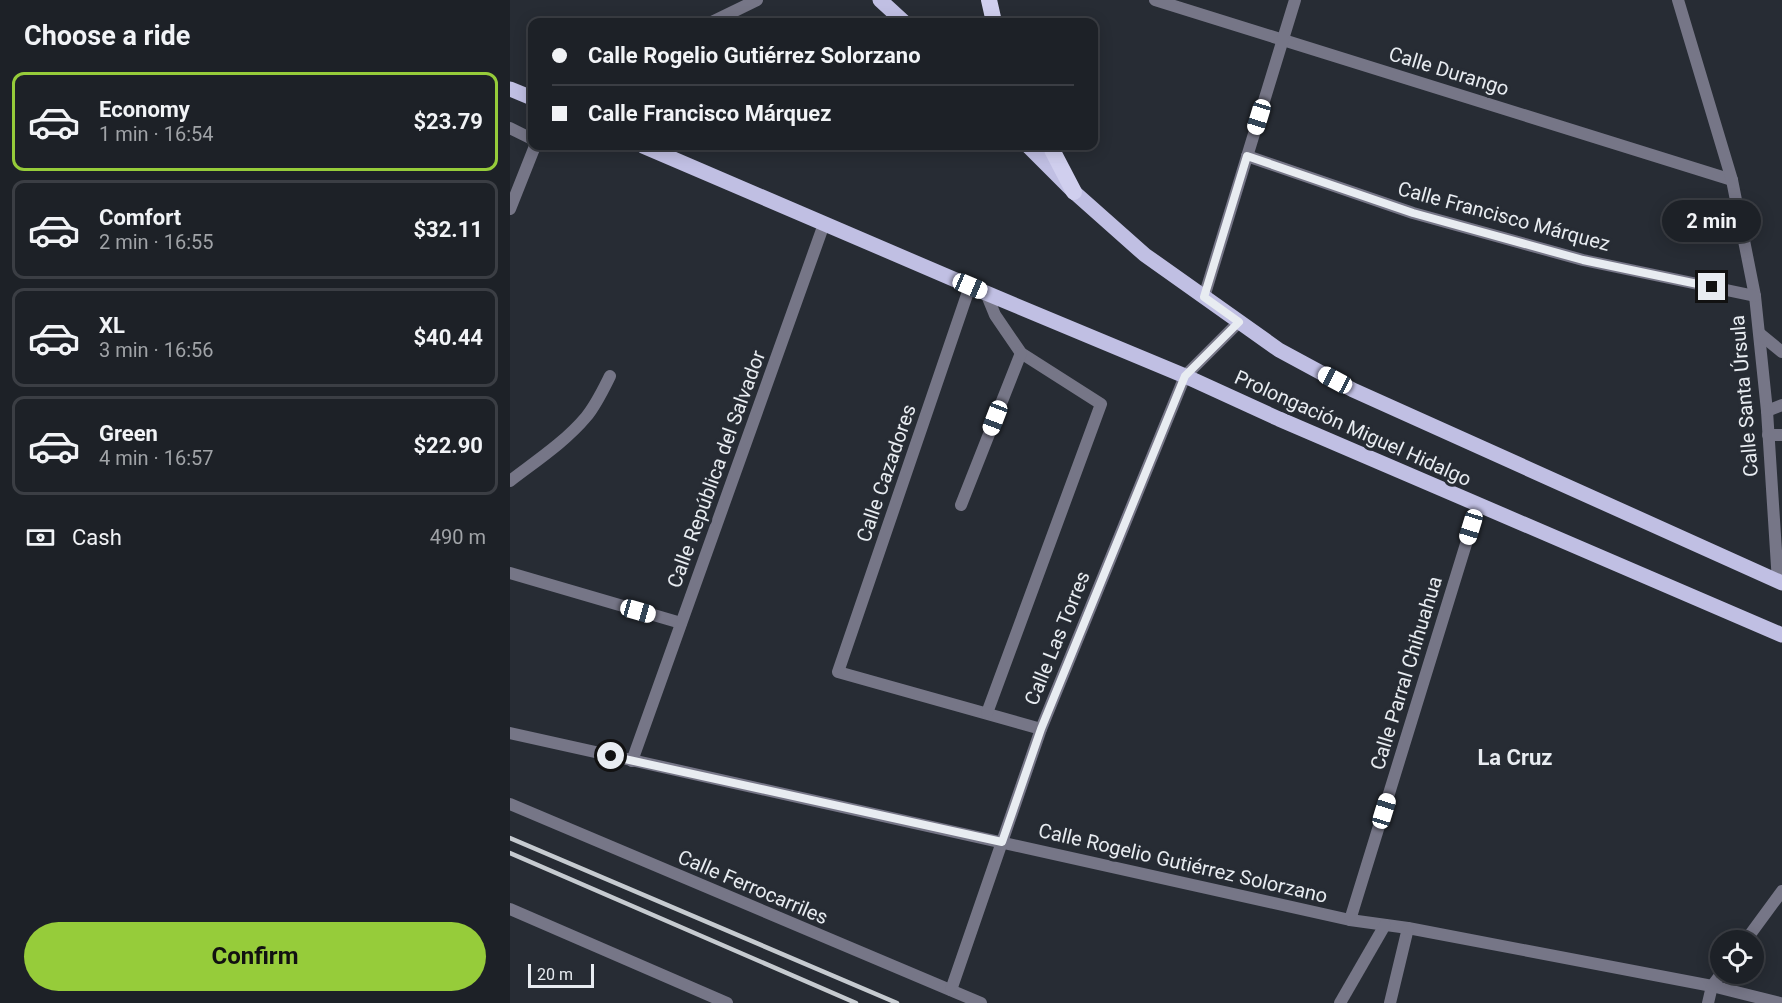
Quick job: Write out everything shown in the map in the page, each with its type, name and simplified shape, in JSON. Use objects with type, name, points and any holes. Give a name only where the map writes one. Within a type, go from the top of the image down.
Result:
[{"type":"highway","points":[[989,0],[993,18]]},
{"type":"highway","points":[[1052,150],[1074,192]]},
{"type":"main road","points":[[880,0],[900,18]]},
{"type":"main road","points":[[510,88],[528,96]]},
{"type":"main road","name":"Prolongación Miguel Hidalgo","points":[[652,150],[1185,376],[1279,419],[1782,635]]},
{"type":"main road","name":"Prolongación Miguel Hidalgo","points":[[1032,150],[1074,192],[1145,255],[1279,350],[1353,390],[1780,583]]},
{"type":"street","points":[[720,18],[757,0]]},
{"type":"street","name":"Calle Durango","points":[[1155,0],[1732,180]]},
{"type":"street","points":[[1204,297],[1295,0]]},
{"type":"street","name":"Calle Santa Úrsula","points":[[1678,0],[1732,180],[1755,296],[1767,411],[1780,583]]},
{"type":"street","points":[[510,128],[528,137]]},
{"type":"street","points":[[510,209],[533,150]]},
{"type":"street","name":"Calle Francisco Márquez","points":[[1247,156],[1413,213],[1583,260],[1755,296]]},
{"type":"street","name":"Calle República del Salvador","points":[[632,761],[824,224]]},
{"type":"street","name":"Calle Cazadores","points":[[970,286],[838,672],[987,713]]},
{"type":"street","points":[[961,505],[1020,353],[995,315],[986,293]]},
{"type":"street","name":"Calle Las Torres","points":[[951,990],[1041,729],[1185,376],[1239,322]]},
{"type":"street","points":[[1760,334],[1782,352]]},
{"type":"street","name":"Calle Las Torres","points":[[987,713],[1101,404],[1020,353]]},
{"type":"street","points":[[510,481],[579,425],[600,397],[610,376]]},
{"type":"street","points":[[1767,411],[1782,405]]},
{"type":"street","points":[[1768,435],[1782,435]]},
{"type":"street","name":"Calle Parral Chihuahua","points":[[1350,920],[1478,505]]},
{"type":"street","points":[[510,573],[681,623]]},
{"type":"street","points":[[987,713],[1041,729]]},
{"type":"street","name":"Calle Rogelio Gutiérrez Solorzano","points":[[510,733],[1350,920],[1408,928],[1712,986],[1780,1003]]},
{"type":"street","name":"Calle Ferrocarriles","points":[[510,804],[981,1003]]},
{"type":"street","points":[[1753,930],[1782,891]]},
{"type":"street","points":[[510,909],[727,1003]]},
{"type":"street","points":[[1340,1003],[1385,925]]},
{"type":"street","points":[[1390,1003],[1408,928]]},
{"type":"street","points":[[1708,1003],[1712,986]]},
{"type":"railway","points":[[510,838],[897,1003]]},
{"type":"railway","points":[[510,853],[856,1003]]},
{"type":"district","name":"La Cruz","points":[[1515,757]]},
{"type":"route","points":[[611,756],[1002,842],[1041,729],[1185,376],[1239,322],[1204,297],[1247,156],[1413,213],[1583,260],[1712,287]]}]
